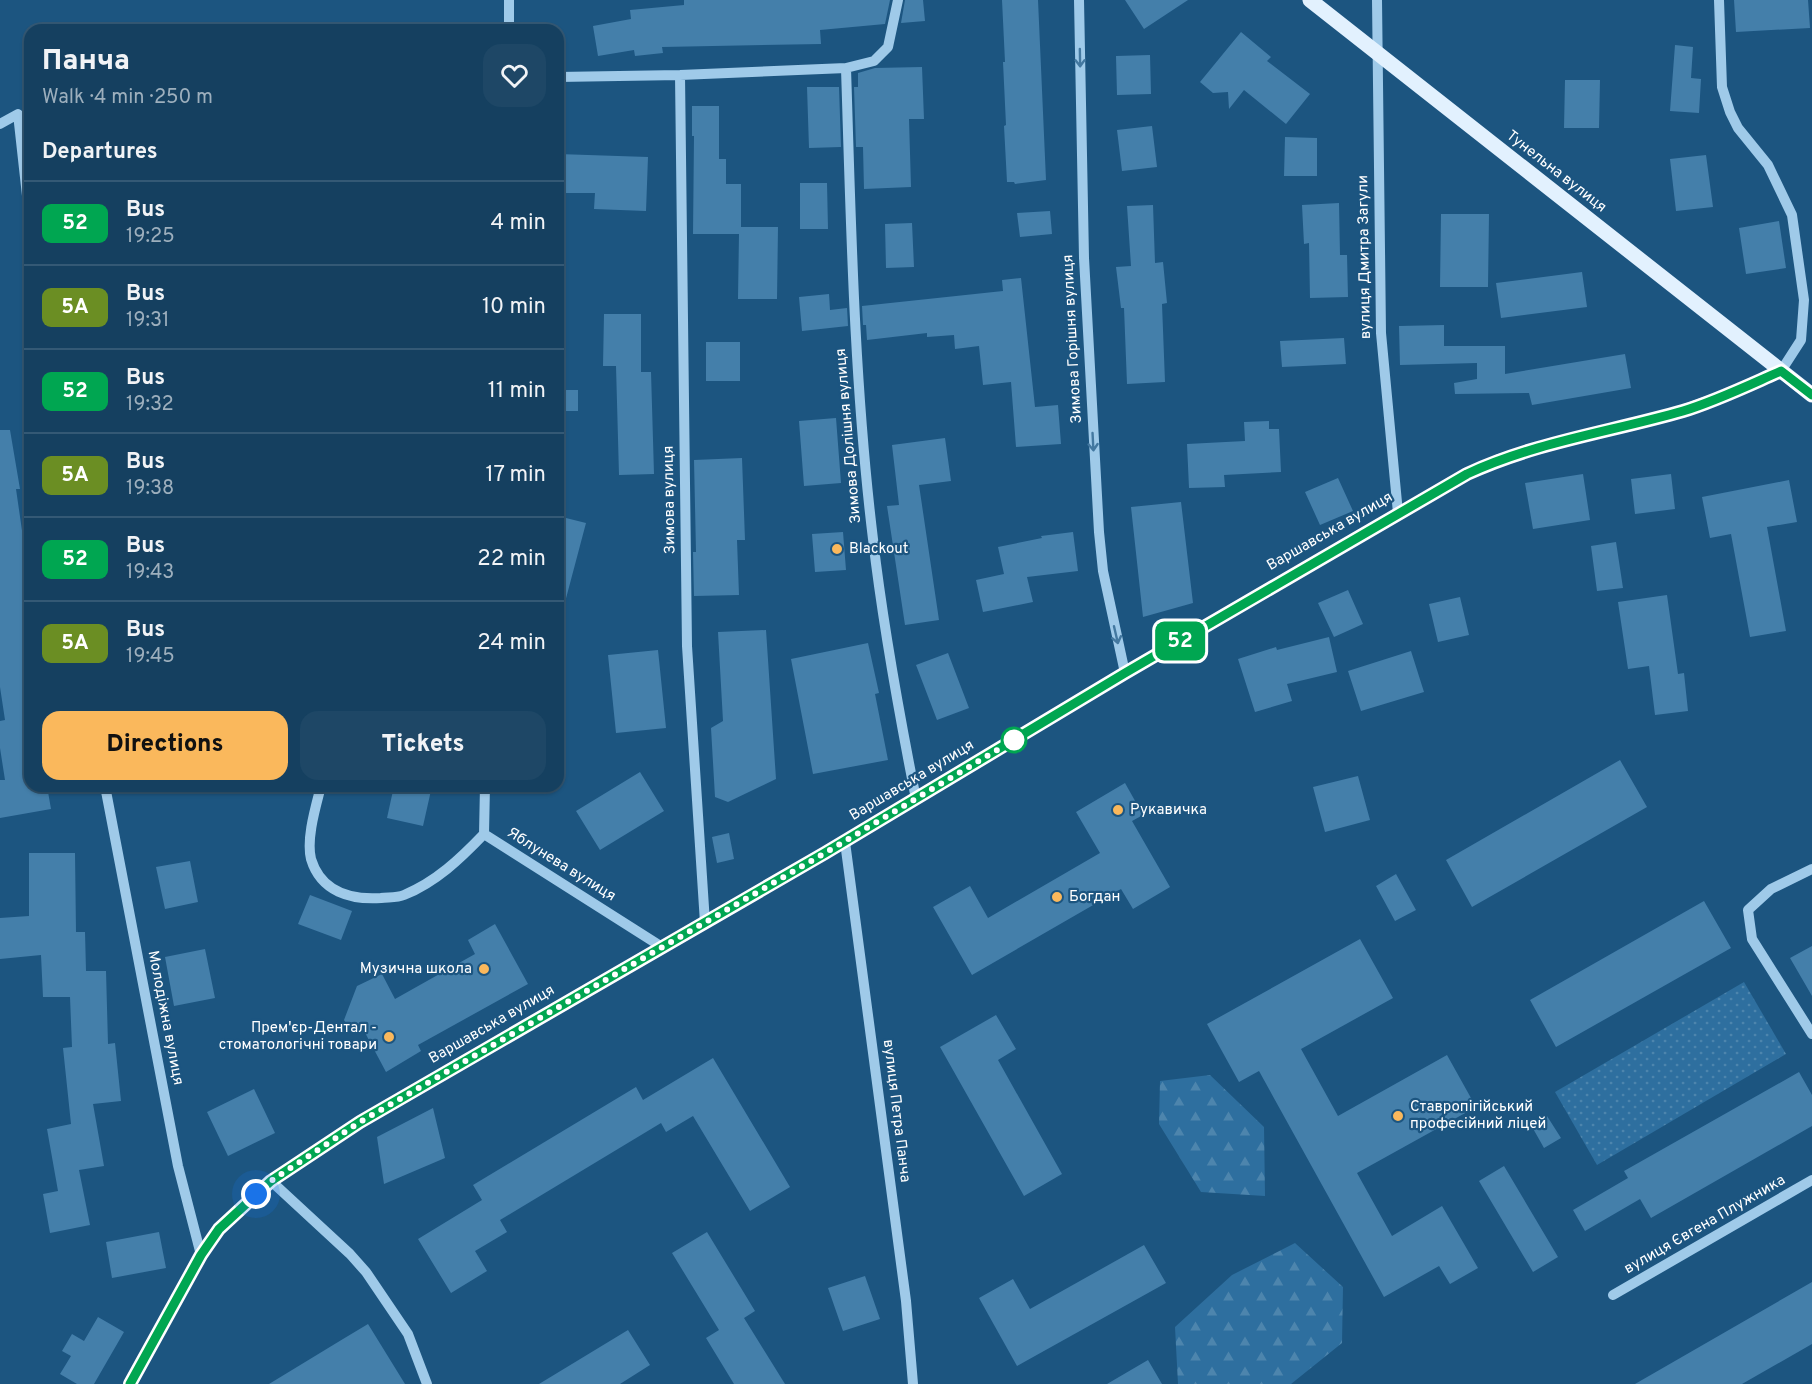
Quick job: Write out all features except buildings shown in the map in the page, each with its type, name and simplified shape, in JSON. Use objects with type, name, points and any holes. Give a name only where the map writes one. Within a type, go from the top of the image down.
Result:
[{"type":"main road","name":"Тунельна вулиця","points":[[1310,0],[1781,371]]},
{"type":"main road","points":[[1781,371],[1812,395]]},
{"type":"street","points":[[509,0],[509,24]]},
{"type":"street","points":[[564,77],[846,68],[874,61],[888,47],[898,0]]},
{"type":"street","name":"Зимова Горішня вулиця","points":[[1079,0],[1084,258],[1099,532],[1105,582],[1125,673]]},
{"type":"street","name":"вулиця Дмитра Загули","points":[[1377,0],[1380,333],[1398,513]]},
{"type":"street","points":[[1719,0],[1722,87],[1738,128],[1768,165],[1792,215],[1800,260],[1804,300],[1801,340],[1781,371]]},
{"type":"street","name":"Зимова Долішня вулиця","points":[[846,68],[853,287],[867,480],[890,657],[916,799]]},
{"type":"street","name":"Зимова вулиця","points":[[680,75],[687,646],[705,923]]},
{"type":"street","points":[[0,124],[18,114],[24,168]]},
{"type":"street","name":"Варшавська вулиця","points":[[130,1384],[201,1255],[219,1229],[271,1181],[360,1122],[845,842],[1125,673],[1467,474],[1499,459],[1542,446],[1687,410],[1781,371]]},
{"type":"street","name":"Молодіжна вулиця","points":[[106,792],[178,1166],[201,1255]]},
{"type":"street","points":[[319,792],[311,823],[311,858],[320,876],[332,889],[360,899],[402,896],[436,878],[460,860],[484,834]]},
{"type":"street","name":"Яблунева вулиця","points":[[485,792],[484,834],[662,947]]},
{"type":"street","name":"вулиця Петра Панча","points":[[845,842],[906,1301],[914,1384]]},
{"type":"street","points":[[1812,869],[1771,889],[1748,910],[1752,939],[1812,1034]]},
{"type":"street","name":"вулиця Євгена Плужника","points":[[1613,1295],[1812,1180]]},
{"type":"street","points":[[271,1181],[350,1254],[366,1272],[408,1334],[427,1384]]},
{"type":"green space","points":[[1744,982],[1786,1054],[1597,1165],[1555,1092]]},
{"type":"green space","points":[[1210,1075],[1264,1127],[1265,1196],[1201,1192],[1159,1124],[1160,1081]]},
{"type":"green space","points":[[1295,1243],[1343,1287],[1342,1343],[1291,1384],[1178,1384],[1175,1327],[1232,1275]]},
{"type":"bus line","name":"52","points":[[130,1384],[201,1255],[219,1229],[271,1181],[360,1122],[825,853],[1125,673],[1467,474],[1499,459],[1542,446],[1687,410],[1781,371],[1812,395]]},
{"type":"place","name":"Blackout","points":[[837,549]]},
{"type":"place","name":"Рукавичка","points":[[1118,810]]},
{"type":"place","name":"Богдан","points":[[1057,897]]},
{"type":"place","name":"Музична школа","points":[[484,969]]},
{"type":"place","name":"Прем'єр-Дентал - стоматологічні товари","points":[[389,1037]]},
{"type":"place","name":"Ставропігійський професійний ліцей","points":[[1398,1116]]},
{"type":"route","points":[[256,1194],[271,1181],[360,1122],[825,853],[1014,740]]}]
